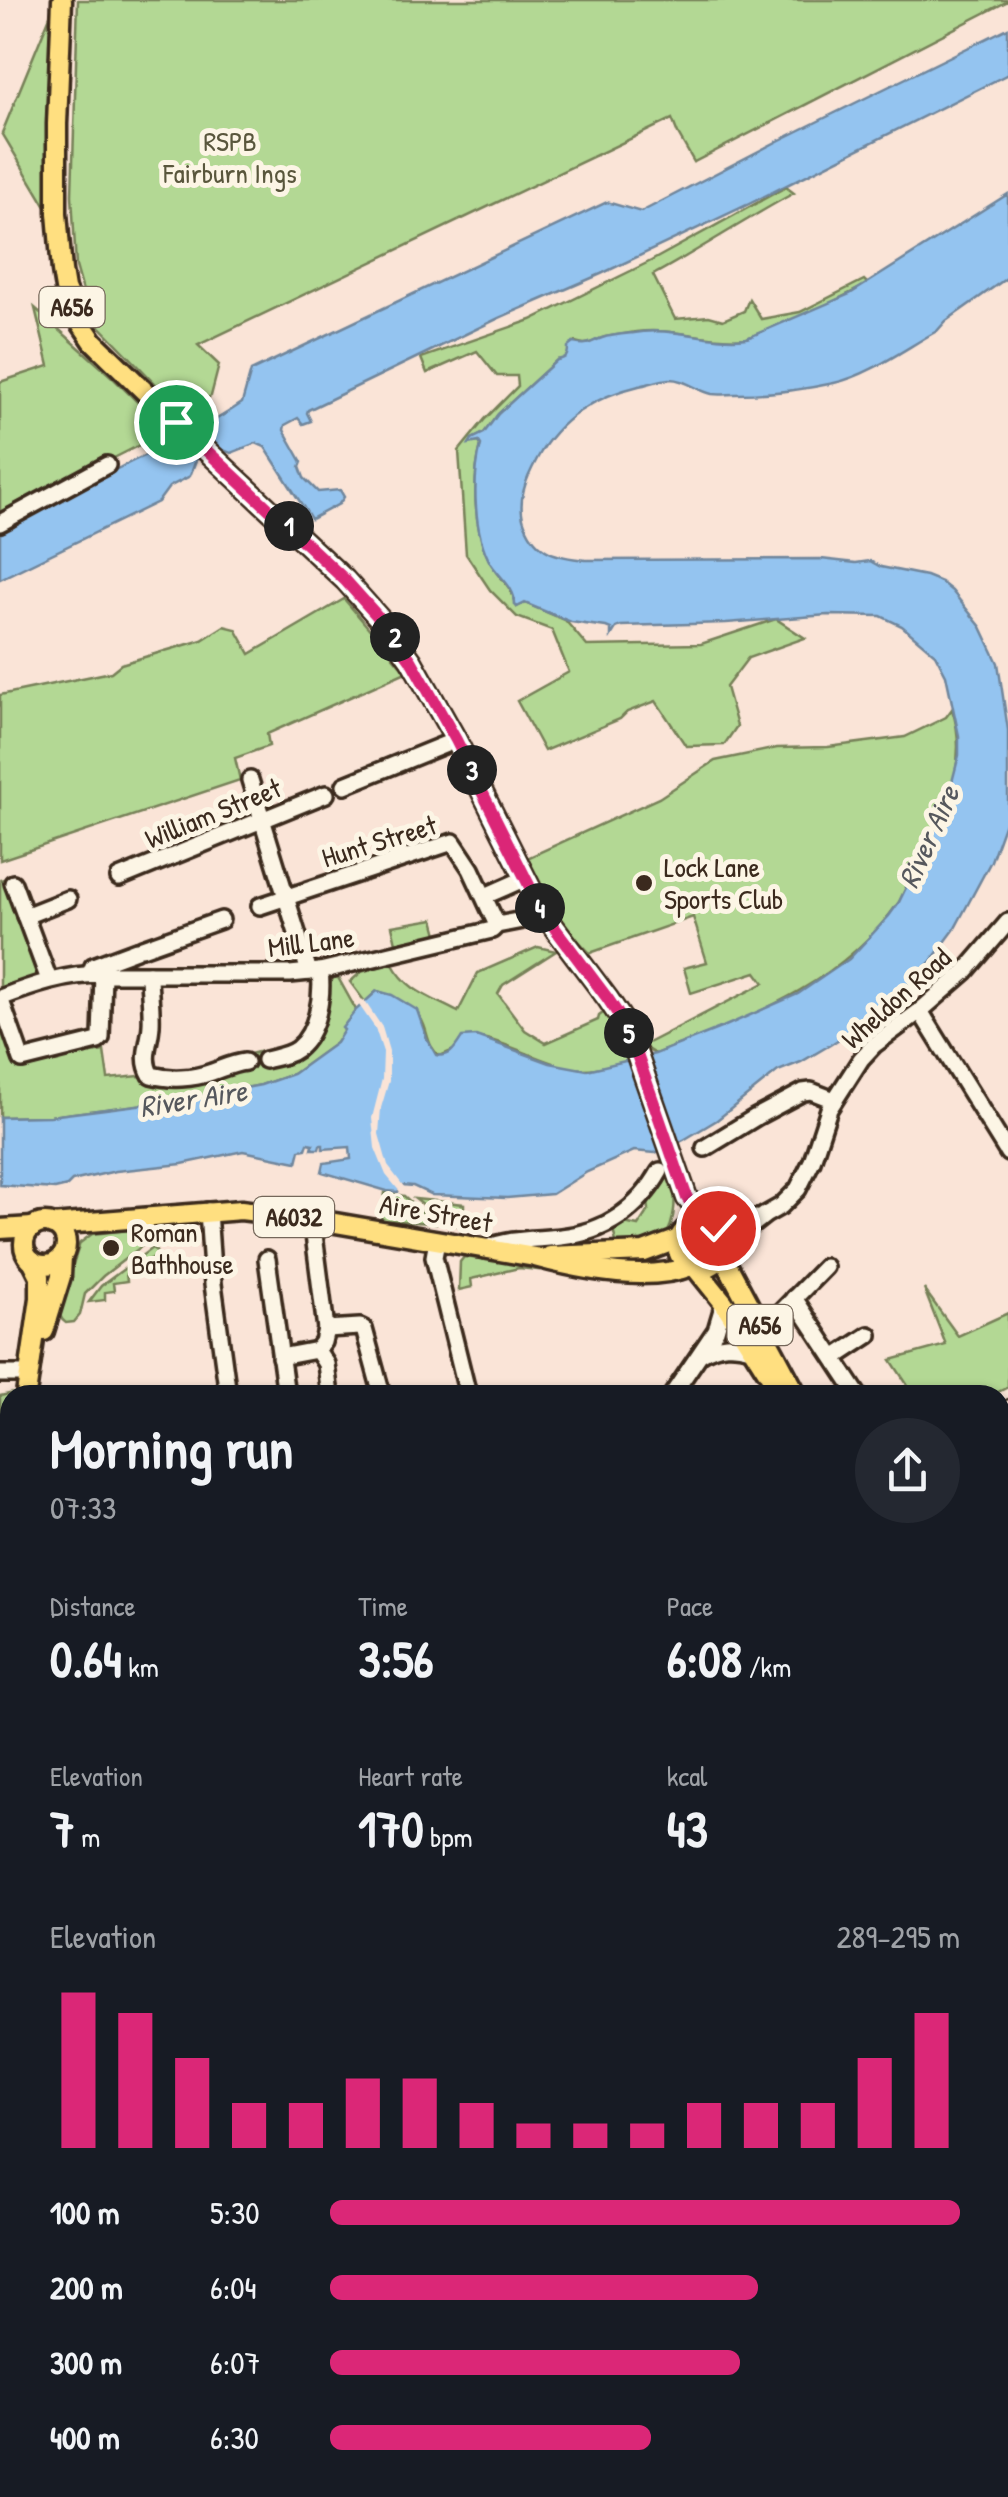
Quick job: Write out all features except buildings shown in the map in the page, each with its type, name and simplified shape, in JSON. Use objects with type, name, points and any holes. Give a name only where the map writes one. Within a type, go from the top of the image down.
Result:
[{"type":"main road","name":"A656","points":[[62,0],[56,154],[58,233],[65,289],[82,328],[323,560],[388,628],[411,660],[542,911],[628,1029],[687,1198],[722,1234],[724,1251],[792,1385]]},
{"type":"main road","name":"A656","points":[[687,1198],[679,1253],[724,1304],[775,1385]]},
{"type":"main road","name":"Aire Street","points":[[208,1210],[312,1219],[535,1257],[562,1252],[651,1251],[680,1235]]},
{"type":"main road","name":"A6032","points":[[4,1229],[208,1210]]},
{"type":"main road","points":[[29,1255],[44,1265],[57,1261],[84,1221]]},
{"type":"main road","points":[[680,1235],[695,1222],[714,1226]]},
{"type":"main road","points":[[29,1374],[61,1276],[62,1232],[52,1224]]},
{"type":"main road","points":[[27,1385],[40,1287],[40,1276],[29,1255],[26,1238],[33,1228]]},
{"type":"main road","name":"A6032","points":[[4,1229],[29,1255]]},
{"type":"main road","points":[[693,1267],[716,1264],[724,1251]]},
{"type":"main road","name":"Aire Street","points":[[562,1252],[650,1273],[693,1267]]},
{"type":"street","points":[[0,523],[107,465]]},
{"type":"street","points":[[345,786],[456,740]]},
{"type":"street","points":[[250,780],[286,896],[322,990],[314,1022],[304,1041],[290,1052],[265,1060]]},
{"type":"street","name":"William Street","points":[[119,878],[326,794]]},
{"type":"street","name":"Hunt Street","points":[[260,906],[453,842],[471,869],[497,925]]},
{"type":"street","points":[[485,896],[526,878]]},
{"type":"street","points":[[13,882],[49,980]]},
{"type":"street","points":[[25,916],[68,899]]},
{"type":"street","name":"Mill Lane","points":[[97,974],[315,972],[533,918]]},
{"type":"street","points":[[97,974],[49,980],[0,998],[22,1060],[101,1038],[97,974],[92,966],[222,920]]},
{"type":"street","name":"Wheldon Road","points":[[724,1251],[798,1189],[834,1100],[874,1044],[965,972],[1008,922]]},
{"type":"street","points":[[149,974],[151,1029],[145,1066],[151,1075],[166,1079],[198,1076],[245,1062]]},
{"type":"street","points":[[920,1011],[1008,1153]]},
{"type":"street","points":[[704,1148],[795,1095],[811,1091],[834,1100]]},
{"type":"street","points":[[484,1249],[519,1238],[562,1252],[643,1198],[660,1171]]},
{"type":"street","points":[[208,1210],[227,1385]]},
{"type":"street","name":"Wheldon Road","points":[[714,1226],[765,1215]]},
{"type":"street","points":[[280,1357],[317,1350],[323,1342],[326,1329],[312,1219]]},
{"type":"street","points":[[605,1226],[616,1254]]},
{"type":"street","points":[[437,1241],[434,1257],[466,1385]]},
{"type":"street","points":[[272,1267],[284,1385]]},
{"type":"street","points":[[776,1317],[825,1267]]},
{"type":"street","points":[[794,1298],[852,1385]]},
{"type":"street","points":[[678,1385],[716,1330],[724,1304]]},
{"type":"street","points":[[326,1329],[364,1329],[379,1385]]},
{"type":"street","points":[[834,1358],[869,1335]]},
{"type":"street","points":[[695,1360],[724,1344],[751,1348]]},
{"type":"street","points":[[317,1350],[324,1357],[329,1385]]},
{"type":"street","points":[[0,1374],[29,1374]]},
{"type":"green space","name":"RSPB Fairburn Ings","points":[[78,0],[1008,1],[694,162],[672,119],[198,345],[219,365],[211,396],[182,411],[90,316],[76,266],[72,195]]},
{"type":"green space","points":[[54,6],[47,136],[49,212],[2,133]]},
{"type":"green space","points":[[786,187],[794,193],[653,275],[675,319],[709,316],[723,320],[744,311],[749,299],[761,319],[800,312],[864,280],[868,284],[806,315],[747,338],[650,331],[605,337],[587,344],[575,342],[565,359],[557,360],[471,443],[481,445],[475,488],[480,533],[489,560],[517,607],[525,603],[565,620],[587,646],[701,644],[776,619],[805,638],[748,658],[726,687],[737,726],[724,745],[686,746],[656,701],[544,751],[517,701],[569,672],[552,630],[517,617],[490,590],[466,554],[459,451],[518,386],[517,376],[497,376],[477,351],[427,373],[421,358],[531,320],[651,261]]},
{"type":"green space","points":[[35,308],[167,431],[0,516],[0,382],[49,366]]},
{"type":"green space","points":[[344,599],[406,672],[267,734],[269,746],[235,758],[240,780],[0,860],[0,695],[111,672],[121,664],[202,640],[224,626],[236,629],[250,654]]},
{"type":"green space","points":[[952,709],[957,760],[945,809],[899,902],[875,932],[820,978],[757,1012],[655,1054],[642,1046],[764,983],[756,972],[691,993],[684,968],[707,962],[693,917],[590,953],[556,917],[527,858],[659,798],[715,761],[777,748],[828,747],[905,737],[946,717]]},
{"type":"green space","points":[[4,879],[41,982],[0,999],[0,880]]},
{"type":"green space","points":[[434,919],[438,934],[396,943],[392,926]]},
{"type":"green space","points":[[538,947],[556,951],[503,985],[498,994],[525,1030],[546,1043],[598,1020],[607,1010],[627,1061],[571,1068],[473,1037],[462,1038],[454,1050],[440,1056],[412,1009],[377,991],[365,1002],[350,982],[361,972],[392,963],[413,987],[458,1012],[478,973]]},
{"type":"green space","points":[[336,974],[356,1010],[336,1043],[293,1074],[261,1085],[50,1116],[0,1117],[0,999],[24,1064],[104,1051],[108,1079],[140,1076],[171,1081],[251,1067],[250,1054],[262,1051],[264,1064],[289,1056],[323,1010]]},
{"type":"green space","points":[[670,1172],[674,1207],[668,1232],[663,1240],[625,1249],[616,1242],[613,1229],[624,1223],[638,1226],[663,1175]]},
{"type":"green space","points":[[385,1193],[404,1196],[434,1223],[381,1220]]},
{"type":"green space","points":[[415,1199],[464,1204],[464,1229],[432,1212]]},
{"type":"green space","points":[[137,1229],[144,1233],[142,1246],[85,1294],[80,1315],[74,1322],[66,1323],[59,1306],[80,1243],[92,1234]]},
{"type":"green space","points":[[152,1248],[157,1257],[150,1259],[150,1263],[135,1266],[135,1272],[126,1274],[127,1281],[113,1283],[114,1291],[105,1292],[105,1300],[89,1302],[101,1286]]},
{"type":"green space","points":[[464,1257],[535,1265],[538,1270],[519,1268],[471,1279],[472,1287],[459,1290],[460,1262]]},
{"type":"green space","points":[[924,1289],[958,1336],[1008,1313],[1008,1385],[907,1385],[891,1360],[946,1345]]},
{"type":"water","points":[[1008,28],[1008,74],[747,205],[308,410],[311,421],[303,424],[298,418],[285,425],[302,462],[304,478],[318,492],[340,490],[344,497],[339,504],[311,519],[265,447],[256,443],[231,453],[213,451],[196,460],[190,476],[169,487],[158,502],[0,579],[0,534],[14,527],[16,521],[227,413],[242,403],[251,371],[607,202],[641,212]]},
{"type":"water","name":"River Aire","points":[[1008,194],[1008,277],[937,331],[860,374],[822,385],[718,394],[669,379],[608,396],[580,411],[556,432],[533,467],[522,499],[522,516],[530,534],[542,548],[558,555],[586,560],[870,561],[941,582],[981,627],[998,663],[1008,730],[1008,814],[991,861],[954,930],[931,961],[882,1011],[801,1062],[778,1071],[717,1120],[682,1141],[655,1153],[634,1151],[587,1172],[552,1194],[507,1198],[432,1195],[402,1185],[398,1192],[387,1191],[322,1172],[324,1163],[351,1159],[350,1147],[323,1149],[320,1145],[319,1149],[312,1149],[313,1144],[308,1143],[306,1149],[300,1150],[297,1162],[243,1151],[182,1164],[116,1171],[55,1189],[0,1185],[0,1117],[50,1116],[261,1085],[293,1074],[336,1043],[356,1010],[377,991],[417,1010],[436,1055],[449,1054],[462,1037],[476,1036],[550,1063],[587,1070],[655,1054],[723,1027],[798,994],[849,959],[899,902],[946,805],[959,755],[959,736],[946,675],[935,654],[902,626],[881,616],[828,615],[621,626],[611,636],[611,629],[606,627],[571,622],[525,603],[517,607],[510,588],[485,551],[475,489],[481,445],[469,444],[557,360],[566,356],[573,343],[586,344],[609,336],[648,331],[747,338],[850,294]]},
{"type":"pier","points":[[364,1000],[382,1027],[389,1051],[389,1081],[379,1134],[388,1166],[405,1188],[401,1193],[386,1175],[375,1148],[372,1118],[382,1079],[383,1052],[375,1028],[359,1005]]},
{"type":"place","name":"Lock Lane Sports Club","points":[[644,883]]},
{"type":"place","name":"Roman Bathhouse","points":[[111,1248]]},
{"type":"route","points":[[176,422],[345,580],[411,660],[542,911],[628,1029],[687,1198],[718,1228]]}]
